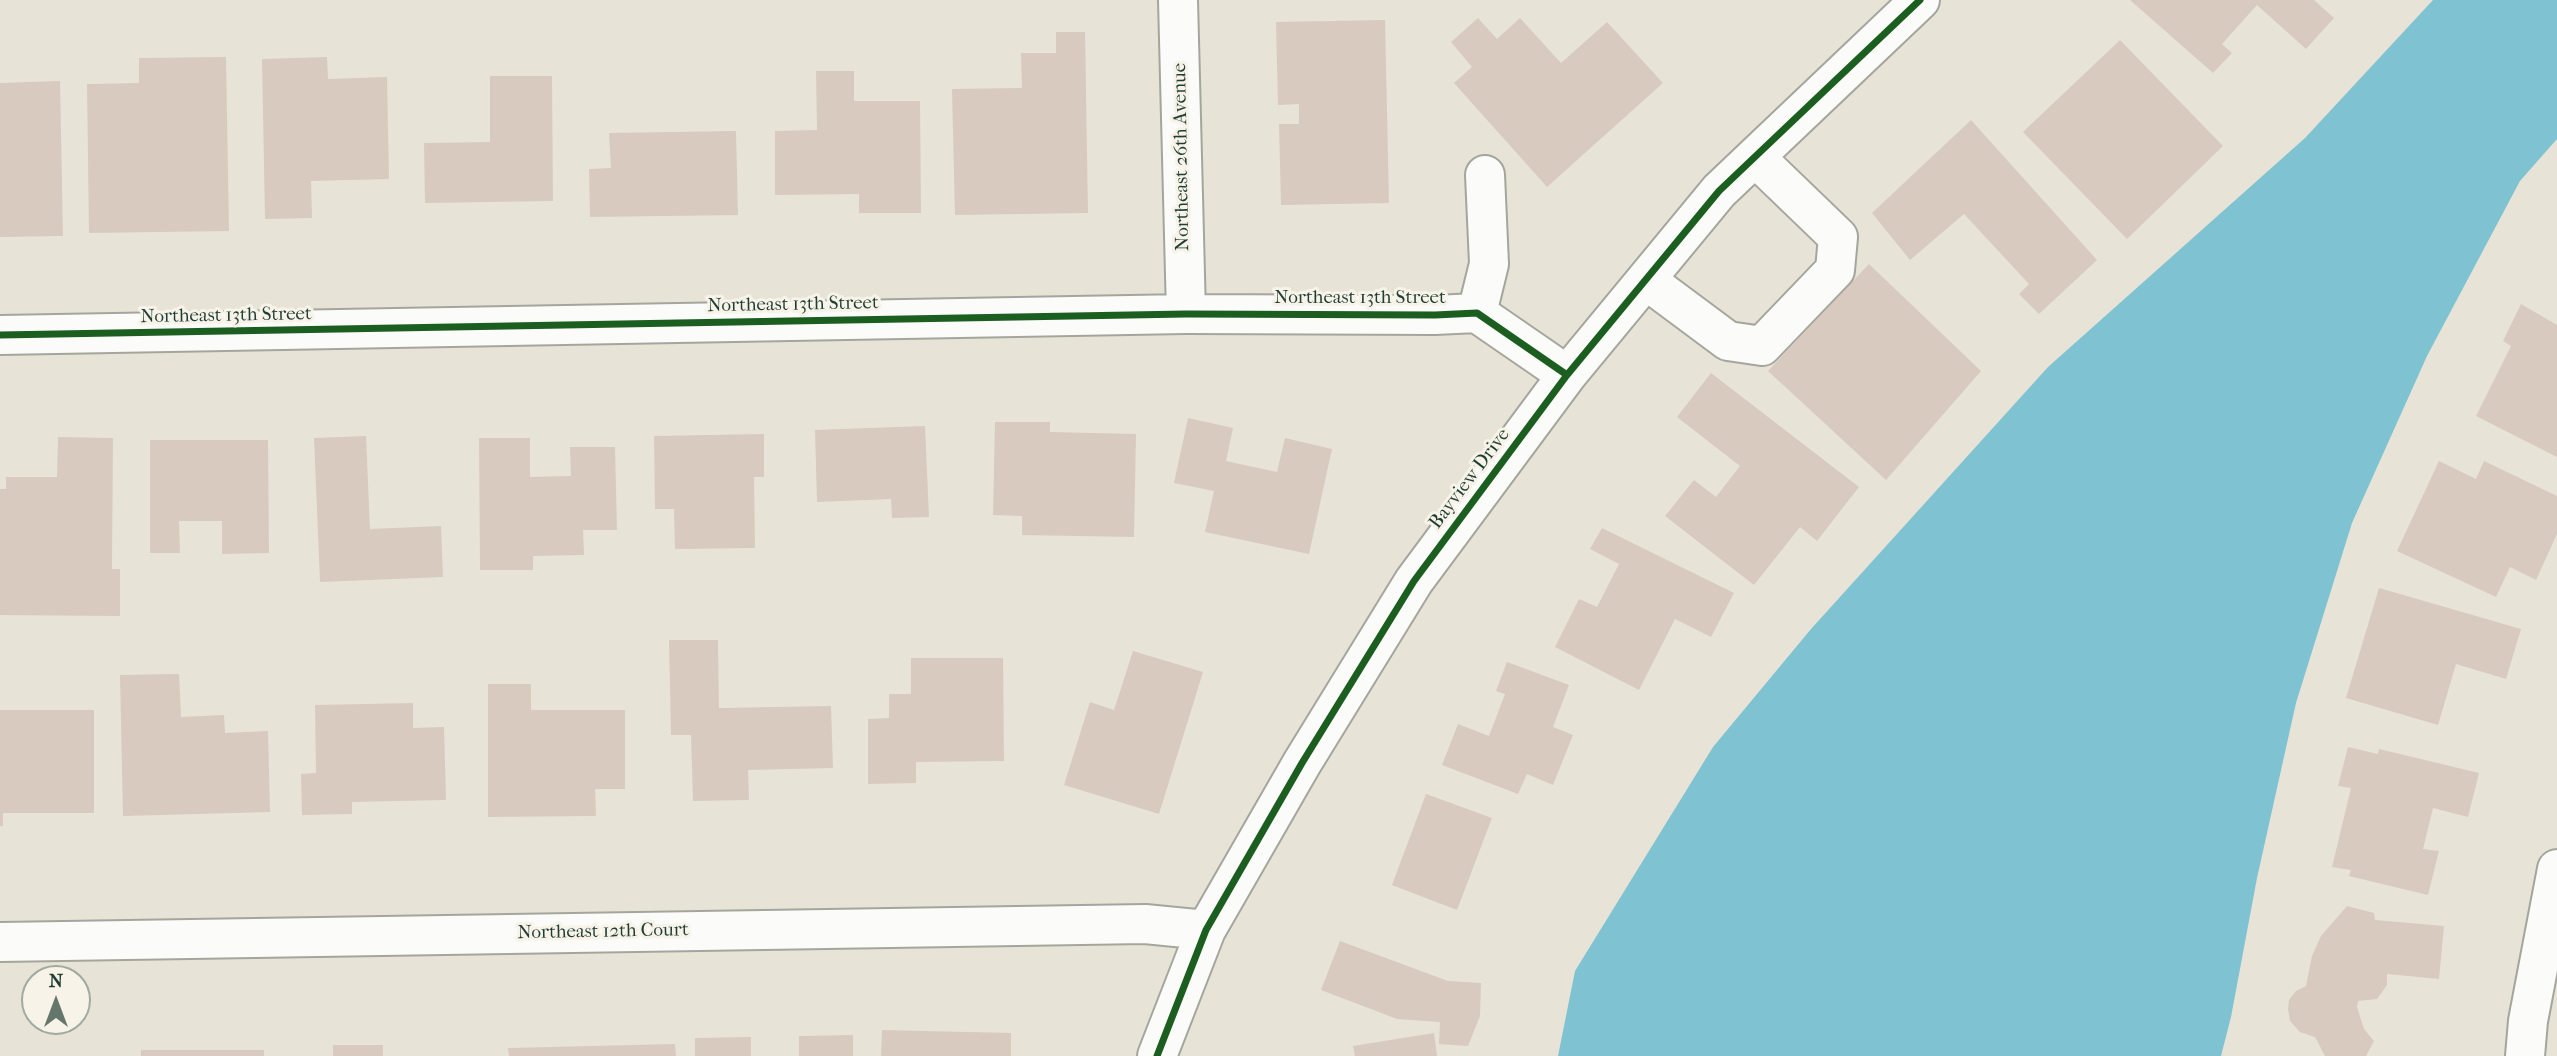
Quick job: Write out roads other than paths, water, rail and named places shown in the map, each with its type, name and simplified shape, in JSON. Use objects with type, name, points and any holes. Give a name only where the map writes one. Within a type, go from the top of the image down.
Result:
[{"type":"street","name":"Northeast 26th Avenue","points":[[1178,0],[1186,314]]},
{"type":"street","name":"Bayview Drive","points":[[1157,1056],[1206,930],[1309,752],[1414,580],[1567,375],[1718,191],[1920,0]]},
{"type":"street","points":[[1646,280],[1728,341],[1762,346],[1835,270],[1838,237],[1755,157]]},
{"type":"street","points":[[1485,175],[1489,264],[1477,313],[1567,375]]},
{"type":"street","name":"Northeast 13th Street","points":[[0,335],[1186,314],[1477,313]]},
{"type":"street","points":[[2525,1056],[2528,1021],[2557,869]]},
{"type":"street","name":"Northeast 12th Court","points":[[0,942],[1145,924],[1206,930]]},
{"type":"water","points":[[2433,0],[2557,0],[2557,139],[2520,181],[2427,356],[2352,523],[2296,703],[2221,1056],[1558,1056],[1575,971],[1713,747],[1811,629],[2048,367],[2305,138]]}]
